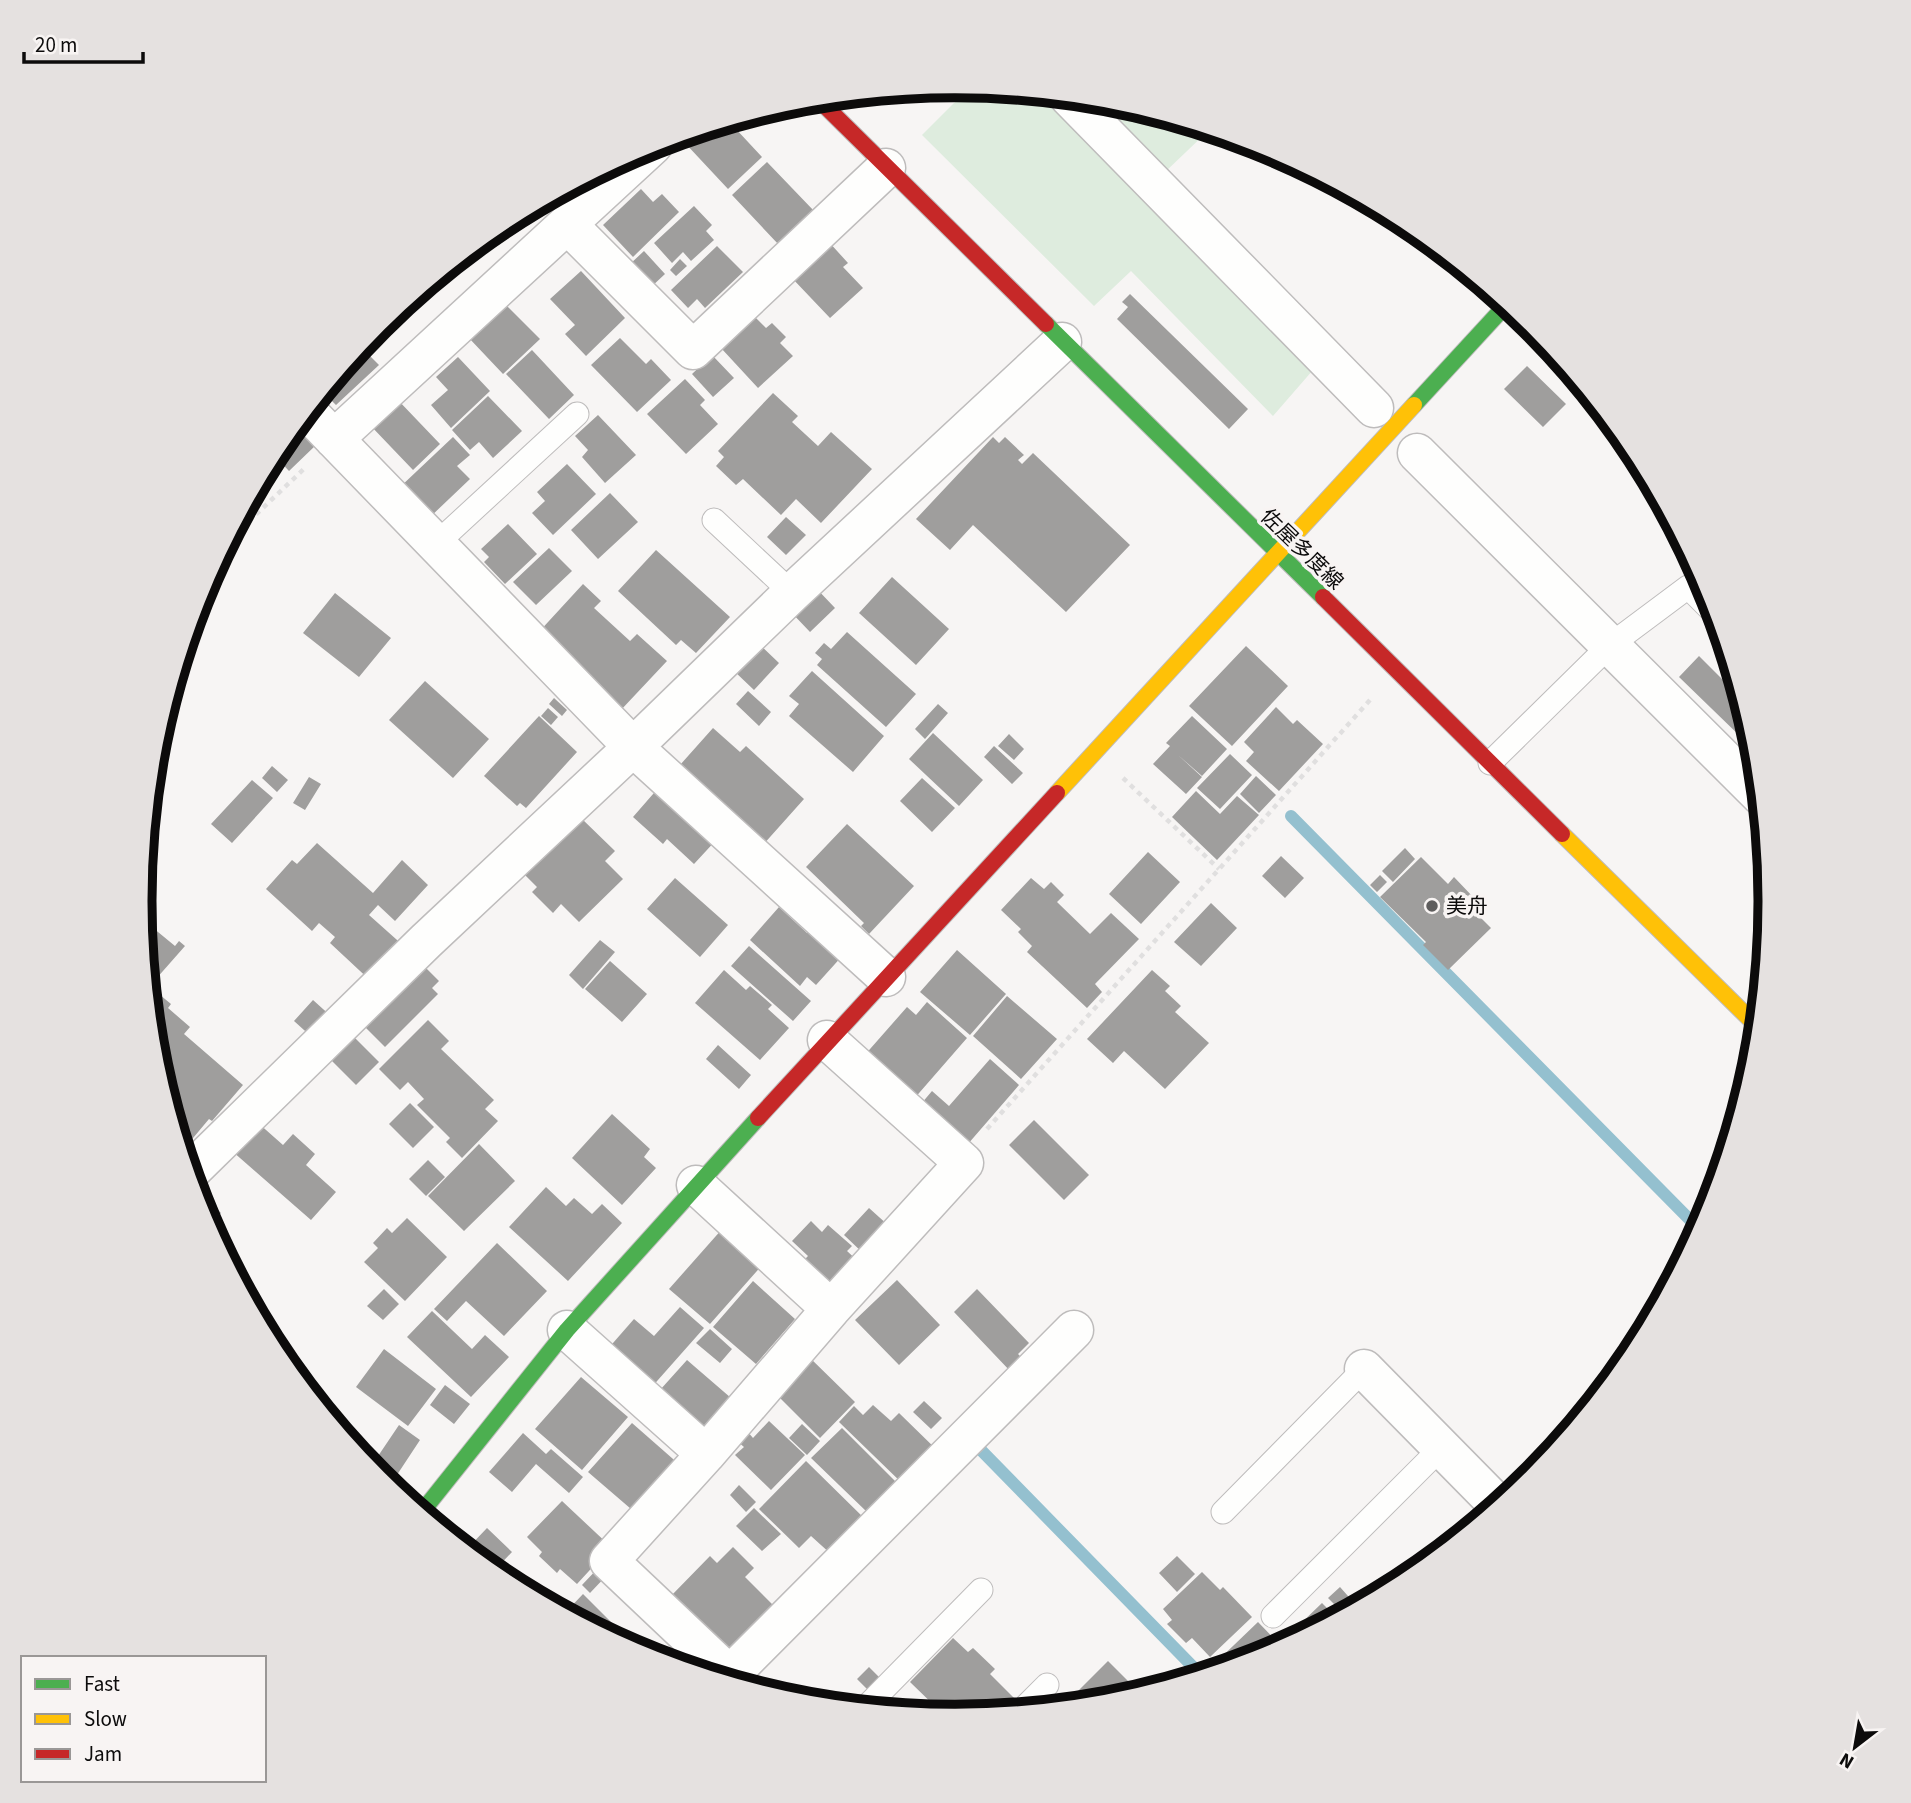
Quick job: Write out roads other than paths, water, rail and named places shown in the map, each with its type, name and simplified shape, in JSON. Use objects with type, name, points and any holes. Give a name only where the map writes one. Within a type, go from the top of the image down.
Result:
[{"type":"street","points":[[1080,108],[1374,408]]},
{"type":"street","name":"佐屋多度線","points":[[827,109],[1750,1019]]},
{"type":"street","points":[[334,439],[629,168]]},
{"type":"street","points":[[568,225],[692,350],[886,168]]},
{"type":"street","points":[[426,1506],[567,1330],[695,1185],[1500,311]]},
{"type":"street","points":[[197,1165],[426,941],[1062,341]]},
{"type":"street","points":[[314,418],[633,747],[886,977]]},
{"type":"street","points":[[1417,453],[1750,785]]},
{"type":"street","points":[[720,1669],[609,1561],[706,1454],[831,1308],[964,1163],[827,1040]]},
{"type":"street","points":[[695,1185],[831,1308]]},
{"type":"street","points":[[567,1330],[706,1454]]},
{"type":"street","points":[[736,1674],[1074,1330]]},
{"type":"street","points":[[1364,1369],[1492,1499]]},
{"type":"lane","points":[[436,544],[577,414]]},
{"type":"lane","points":[[714,520],[792,593]]},
{"type":"lane","points":[[1490,762],[1609,646],[1688,587],[1700,599]]},
{"type":"lane","points":[[1223,1512],[1364,1369]]},
{"type":"lane","points":[[1273,1616],[1441,1448]]},
{"type":"lane","points":[[873,1700],[981,1590]]},
{"type":"lane","points":[[1031,1701],[1047,1685]]},
{"type":"waterway","points":[[1291,816],[1692,1222]]},
{"type":"waterway","points":[[975,1444],[1194,1668]]},
{"type":"place","name":"美舟","points":[[1432,906]]}]
